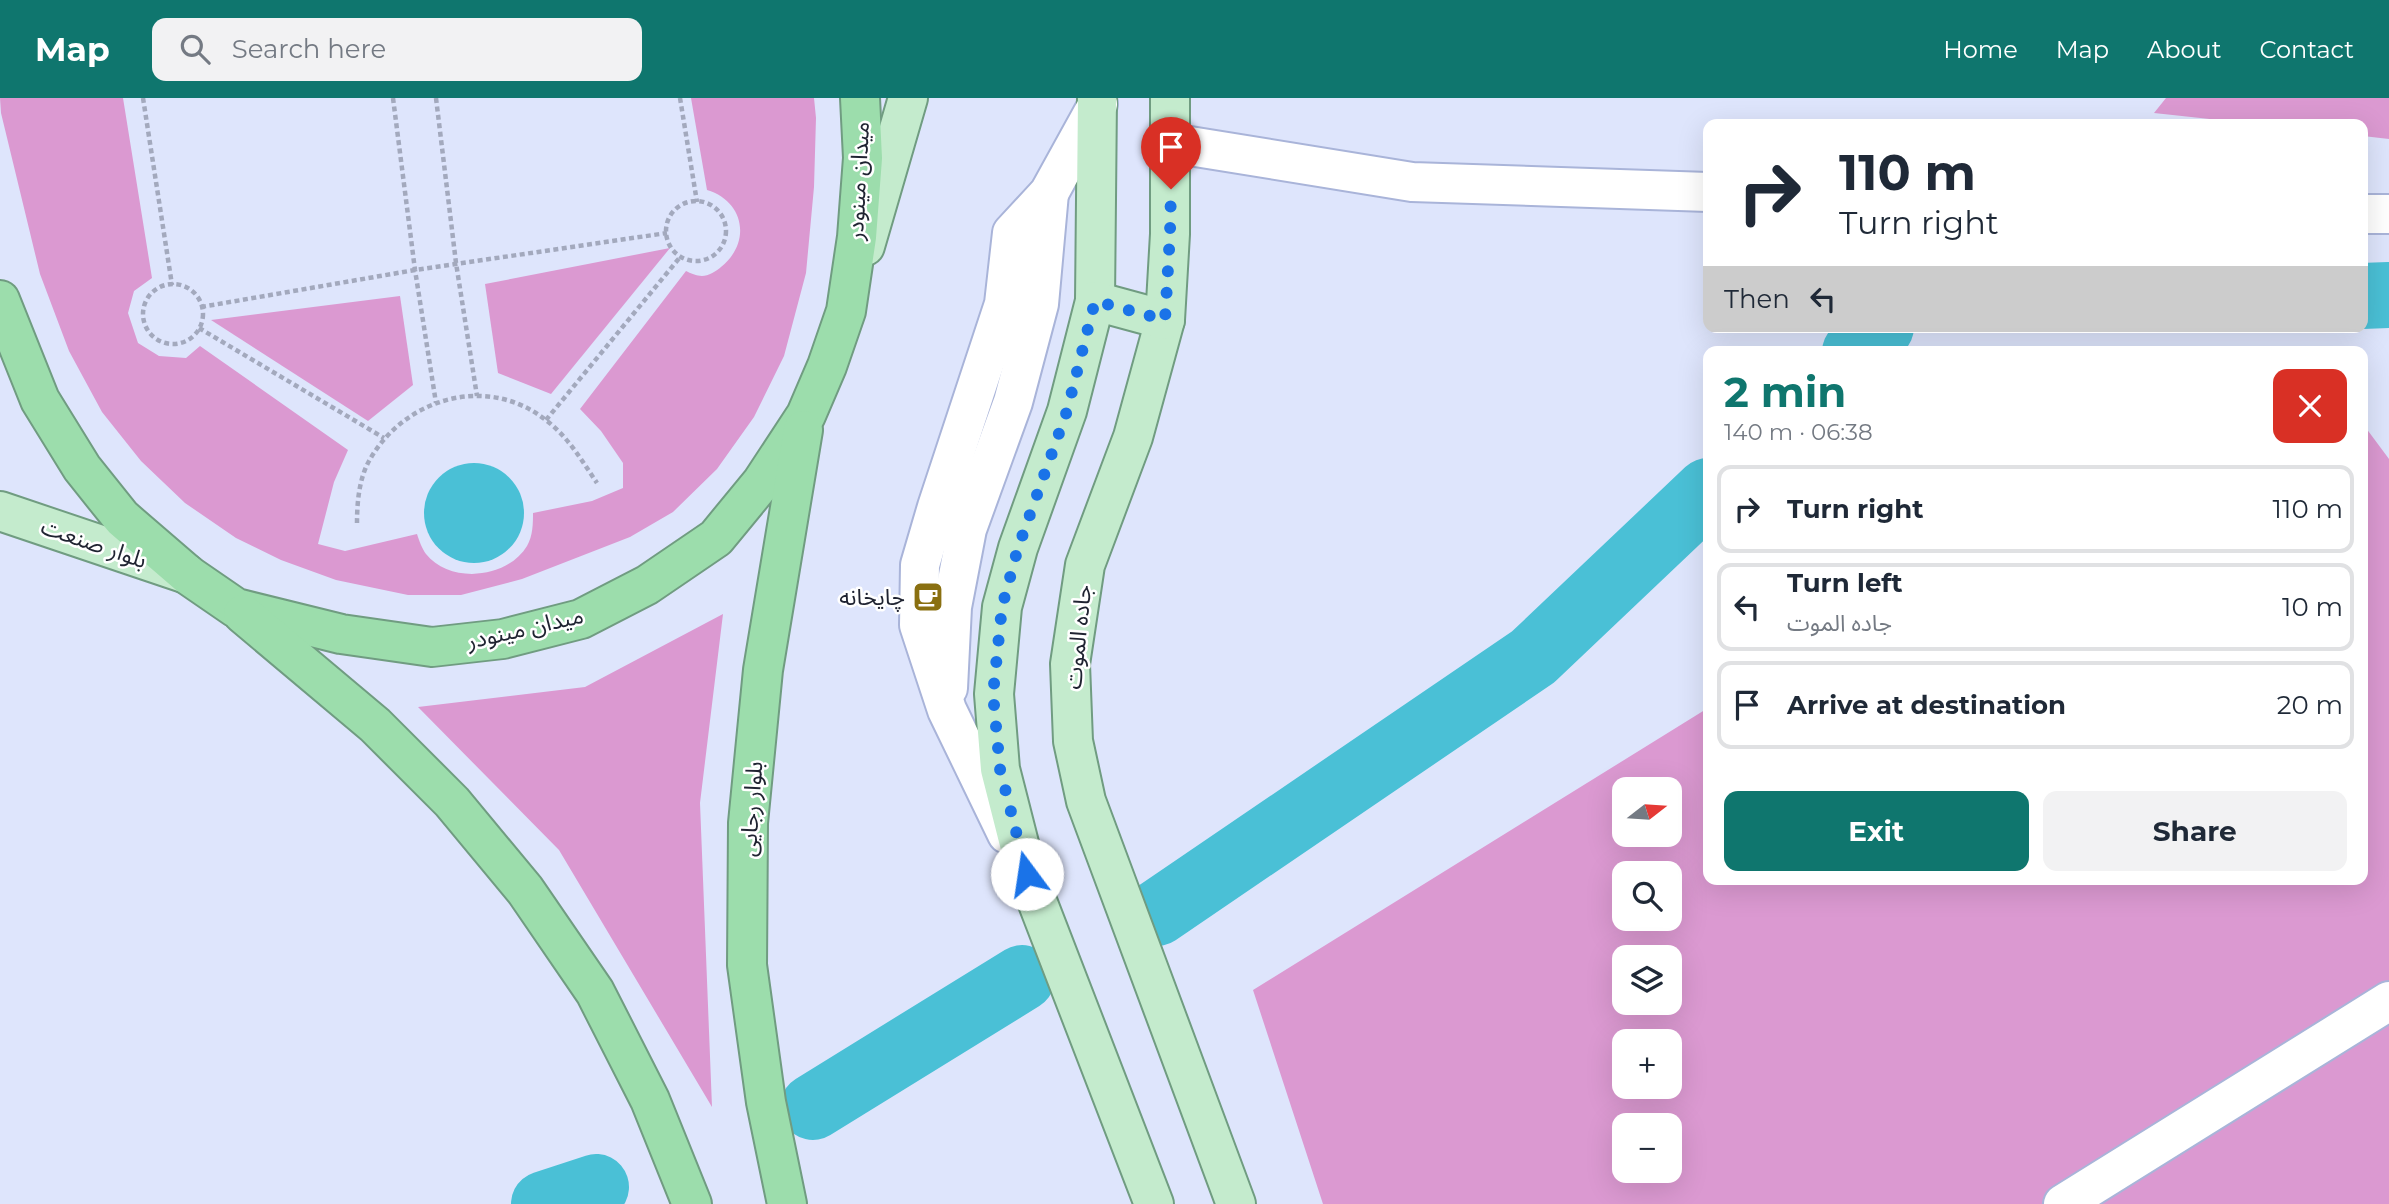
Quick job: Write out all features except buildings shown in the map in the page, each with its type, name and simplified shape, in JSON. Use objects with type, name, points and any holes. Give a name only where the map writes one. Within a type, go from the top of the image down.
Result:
[{"type":"highway","name":"میدان مینودر","points":[[0,300],[40,400],[82,468],[122,518],[188,575],[236,608],[341,634],[432,647],[503,639],[581,619],[647,585],[716,538],[762,482],[806,415],[846,311],[863,158],[860,98]]},
{"type":"highway","name":"بلوار رجایی","points":[[787,1204],[766,1102],[747,965],[748,823],[762,670],[806,415]]},
{"type":"highway","points":[[236,608],[375,725],[452,802],[525,890],[595,992],[650,1100],[692,1204]]},
{"type":"main road","points":[[846,311],[908,98]]},
{"type":"main road","name":"جاده الموت","points":[[1170,99],[1170,234],[1165,320],[1133,436],[1085,565],[1070,664],[1073,741],[1086,801],[1236,1204]]},
{"type":"main road","points":[[1098,101],[1095,301],[1067,411],[1018,548],[1002,607],[993,694],[1000,769],[1027,874],[1154,1204]]},
{"type":"main road","points":[[1095,301],[1165,320]]},
{"type":"main road","name":"بلوار صنعت","points":[[0,511],[188,575]]},
{"type":"street","points":[[1027,874],[947,710],[919,625],[920,565],[1004,304],[1012,233],[1049,192],[1098,101]]},
{"type":"street","points":[[1171,143],[1412,182],[1703,192]]},
{"type":"street","points":[[2368,214],[2389,214]]},
{"type":"street","points":[[2063,1204],[2389,1000]]},
{"type":"path","points":[[143,98],[172,285]]},
{"type":"path","points":[[393,98],[415,270],[436,403]]},
{"type":"path","points":[[436,98],[456,263],[477,396]]},
{"type":"path","points":[[680,98],[697,202]]},
{"type":"path","points":[[697,202],[710,205],[718,212],[726,229],[725,240],[713,256],[694,261],[681,257],[671,247],[667,233],[669,219],[674,211],[681,205],[697,202]]},
{"type":"path","points":[[201,307],[456,263],[667,233]]},
{"type":"path","points":[[546,420],[681,257]]},
{"type":"path","points":[[172,285],[187,288],[195,294],[201,307],[199,328],[190,338],[171,344],[162,342],[147,330],[144,321],[146,302],[158,288],[172,285]]},
{"type":"path","points":[[199,328],[384,438]]},
{"type":"path","points":[[357,523],[358,500],[368,463],[384,438],[406,418],[436,403],[461,396],[491,397],[520,405],[546,420],[568,440],[597,483]]},
{"type":"shaded area","points":[[0,98],[123,98],[152,278],[134,291],[128,313],[138,343],[159,356],[186,358],[200,346],[348,450],[334,482],[318,544],[345,551],[417,534],[425,552],[436,564],[449,570],[478,574],[493,571],[518,557],[530,538],[533,513],[592,501],[623,488],[623,463],[601,431],[580,409],[686,271],[702,276],[717,270],[731,257],[740,235],[740,223],[729,203],[707,190],[691,98],[814,98],[814,187],[806,273],[784,356],[754,417],[717,469],[673,512],[630,537],[522,579],[461,595],[408,595],[336,580],[281,560],[236,538],[185,503],[141,461],[102,412],[69,351],[40,274],[1,113]]},
{"type":"shaded area","points":[[2166,98],[2389,98],[2389,139],[2368,137],[2368,119],[2210,119],[2154,113]]},
{"type":"shaded area","points":[[670,248],[551,394],[498,373],[485,284]]},
{"type":"shaded area","points":[[400,296],[413,385],[368,421],[211,320]]},
{"type":"shaded area","points":[[2368,431],[2389,459],[2389,1204],[1323,1204],[1253,990],[1703,711],[1703,885],[2368,885]]},
{"type":"shaded area","points":[[723,614],[700,803],[712,1107],[559,850],[418,707],[585,687]]},
{"type":"water","points":[[474,463],[493,466],[510,477],[521,494],[524,513],[521,532],[510,549],[493,560],[474,563],[455,560],[438,549],[427,532],[424,513],[427,494],[438,477],[455,466]]},
{"type":"waterway","points":[[2368,296],[2389,295]]},
{"type":"waterway","points":[[1861,346],[1875,333]]},
{"type":"waterway","points":[[1157,913],[1533,657],[1703,496]]},
{"type":"waterway","points":[[813,1107],[1022,978]]},
{"type":"waterway","points":[[544,1204],[596,1187]]},
{"type":"place","name":"چایخانه","points":[[928,597]]},
{"type":"route","points":[[1027,874],[1000,769],[993,694],[1002,607],[1018,548],[1067,411],[1095,301],[1165,320],[1171,189]]}]
